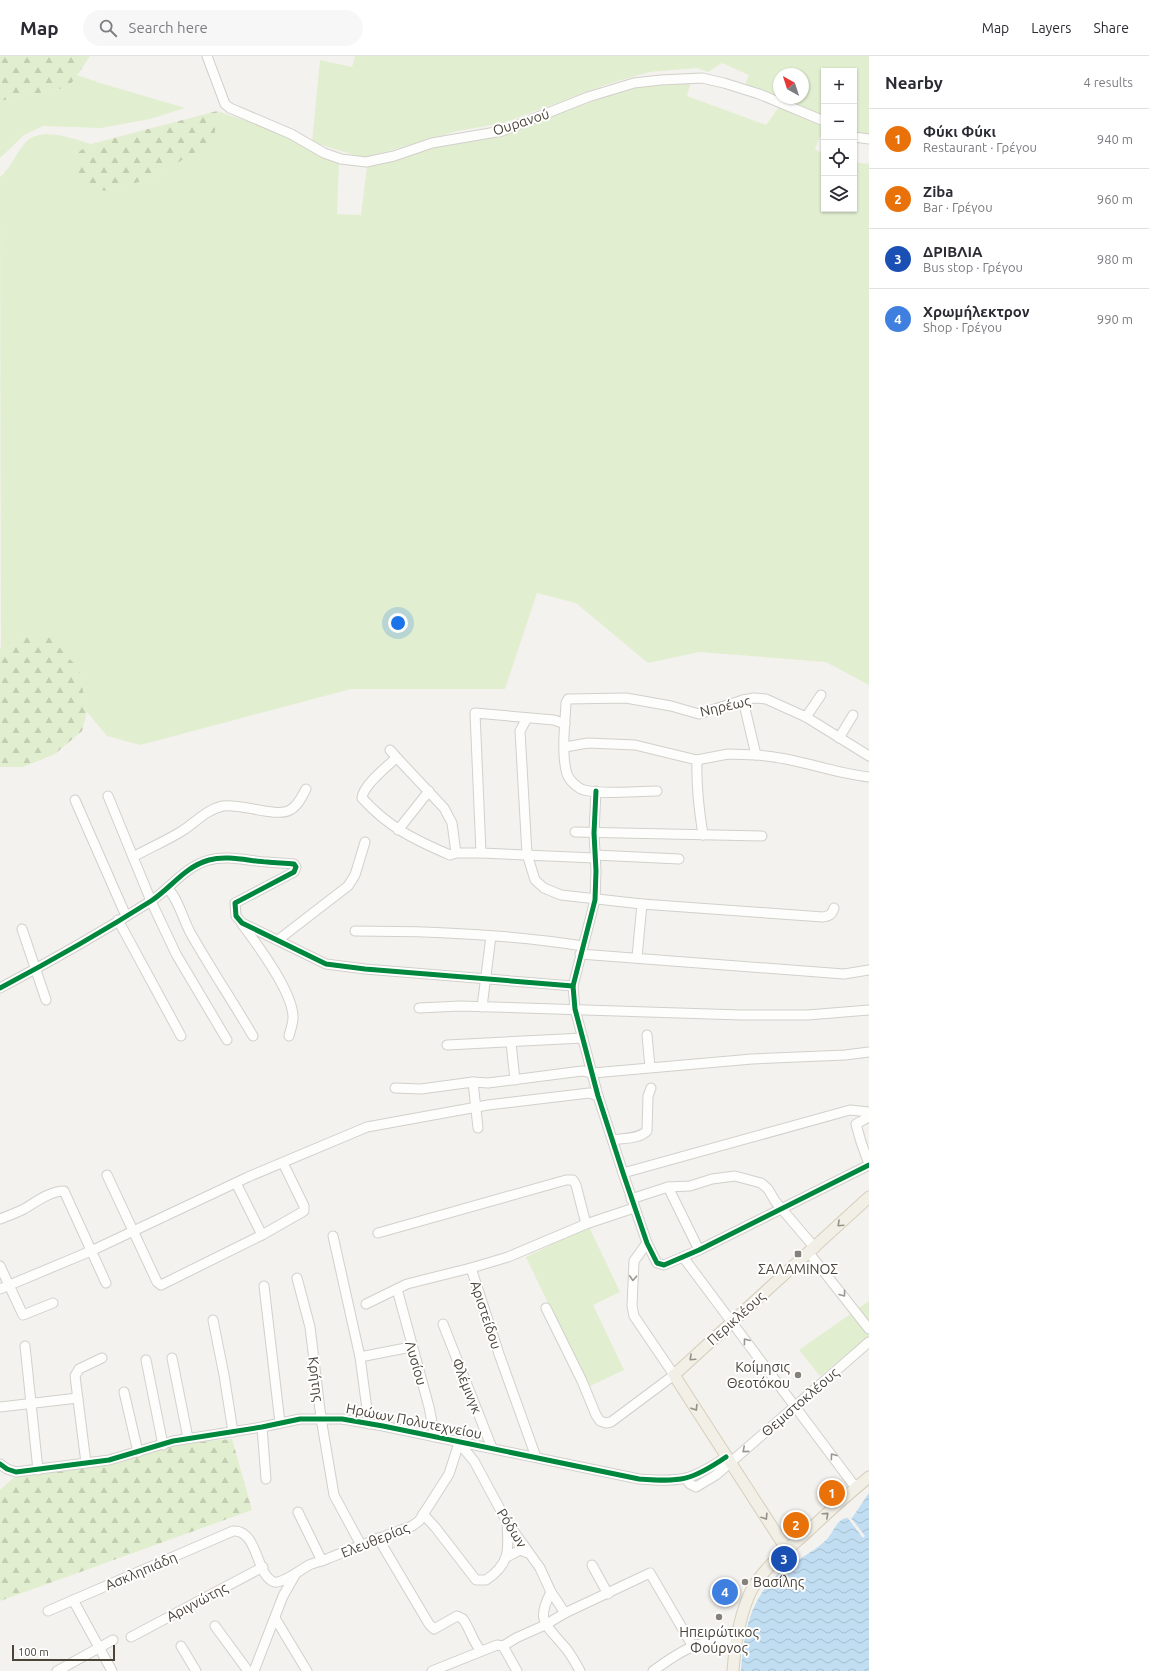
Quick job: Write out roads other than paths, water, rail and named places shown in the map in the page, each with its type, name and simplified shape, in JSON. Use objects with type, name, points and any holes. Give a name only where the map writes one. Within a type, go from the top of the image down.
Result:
[{"type":"main road","name":"Περικλέους","points":[[674,1375],[731,1322],[812,1251],[869,1197]]},
{"type":"main road","points":[[674,1375],[786,1550]]},
{"type":"main road","points":[[733,1671],[736,1639],[744,1607],[754,1587],[786,1550],[869,1477]]},
{"type":"street","name":"Ουρανού","points":[[207,56],[225,104],[230,108],[291,134],[324,153],[341,159],[366,162],[394,156],[432,143],[502,131],[588,97],[634,83],[661,80],[702,78],[724,83],[759,94],[821,120]]},
{"type":"street","points":[[857,136],[869,138]]},
{"type":"street","points":[[806,717],[820,695]]},
{"type":"street","name":"Νηρέως","points":[[565,724],[566,703],[568,699],[626,698],[671,706],[699,714],[743,700],[754,698],[766,699],[806,717],[869,756]]},
{"type":"street","points":[[743,700],[756,755]]},
{"type":"street","points":[[481,853],[475,713],[554,720],[565,724],[567,775],[573,783],[582,790],[657,791]]},
{"type":"street","points":[[839,738],[853,716]]},
{"type":"street","points":[[527,718],[520,731],[527,854],[535,880],[544,888],[561,895],[595,900],[823,917],[829,916],[833,913],[834,908]]},
{"type":"street","points":[[565,747],[588,743],[613,742],[636,744],[697,760],[728,754],[756,755],[788,759],[844,774],[869,777]]},
{"type":"street","points":[[390,750],[444,808],[452,823],[456,853]]},
{"type":"street","points":[[398,759],[394,760],[387,766],[366,787],[362,793],[362,798],[380,816],[398,830],[450,855],[456,853],[527,854],[679,860]]},
{"type":"street","points":[[697,760],[696,782],[704,835]]},
{"type":"street","points":[[133,857],[181,831],[198,819],[222,806],[232,805],[265,810],[289,811],[295,806],[306,788]]},
{"type":"street","points":[[398,830],[429,791]]},
{"type":"street","points":[[596,791],[594,832],[595,900],[573,986],[575,1009],[598,1096],[631,1199],[647,1243],[657,1263],[664,1265],[699,1250],[869,1164],[860,1142],[856,1124],[869,1117]]},
{"type":"street","points":[[108,796],[151,901],[176,954],[227,1040]]},
{"type":"street","points":[[75,800],[122,918],[181,1036]]},
{"type":"street","points":[[575,832],[762,836]]},
{"type":"street","points":[[278,940],[348,886],[355,875],[365,842]]},
{"type":"street","points":[[0,988],[68,952],[151,901],[168,889],[174,880],[184,872],[210,860],[222,858],[294,864],[296,867],[294,872],[235,902],[236,916],[242,922],[283,987],[293,1018],[288,1036]]},
{"type":"street","points":[[168,889],[175,895],[180,911],[190,933],[253,1036]]},
{"type":"street","points":[[637,957],[642,904]]},
{"type":"street","points":[[242,922],[326,964],[365,969],[573,986]]},
{"type":"street","points":[[22,929],[46,1000]]},
{"type":"street","points":[[356,931],[453,932],[491,936],[535,938],[582,950],[637,957],[844,974],[869,970]]},
{"type":"street","points":[[482,1007],[484,978],[491,936]]},
{"type":"street","points":[[419,1008],[460,1006],[741,1015],[808,1015],[869,1010]]},
{"type":"street","points":[[647,1035],[650,1068]]},
{"type":"street","points":[[447,1045],[583,1038]]},
{"type":"street","points":[[511,1042],[515,1080]]},
{"type":"street","points":[[395,1088],[428,1088],[474,1082],[488,1083],[582,1071],[593,1073],[752,1058],[845,1055],[869,1052]]},
{"type":"street","points":[[474,1082],[478,1128]]},
{"type":"street","points":[[613,1140],[634,1137],[644,1134],[647,1131],[648,1096],[651,1088]]},
{"type":"street","points":[[4,1287],[91,1250],[236,1183],[367,1127],[477,1107],[589,1093],[598,1096]]},
{"type":"street","points":[[623,1173],[850,1110],[869,1112]]},
{"type":"street","points":[[107,1175],[157,1282],[161,1285],[262,1235],[304,1212],[304,1206],[283,1163]]},
{"type":"street","points":[[631,1199],[668,1187],[690,1186],[712,1179],[735,1176],[761,1183],[768,1189],[869,1329]]},
{"type":"street","points":[[378,1233],[566,1180],[573,1180],[576,1185],[586,1224]]},
{"type":"street","points":[[236,1183],[262,1235]]},
{"type":"street","points":[[668,1187],[699,1250]]},
{"type":"street","points":[[0,1219],[22,1210],[40,1199],[64,1190],[106,1283]]},
{"type":"street","name":"Αριστείδου","points":[[536,1457],[498,1354],[471,1268],[508,1257],[586,1224],[634,1208]]},
{"type":"street","points":[[333,1236],[360,1357],[369,1424]]},
{"type":"street","points":[[546,1308],[600,1421],[606,1423],[612,1422],[674,1375],[634,1316],[632,1306],[634,1261],[647,1243]]},
{"type":"street","points":[[683,1257],[856,1488]]},
{"type":"street","points":[[0,1266],[4,1287],[23,1315],[53,1303]]},
{"type":"street","points":[[366,1304],[417,1281],[471,1268]]},
{"type":"street","name":"Κρήτης","points":[[297,1278],[310,1327],[321,1418],[334,1495],[361,1545]]},
{"type":"street","points":[[264,1286],[280,1423]]},
{"type":"street","name":"Λυσίου","points":[[397,1289],[411,1347],[429,1407],[435,1438]]},
{"type":"street","points":[[213,1320],[233,1432]]},
{"type":"street","name":"Φλέμινγκ","points":[[443,1324],[492,1448]]},
{"type":"street","name":"Θεμιστοκλέους","points":[[728,1460],[796,1406],[869,1342]]},
{"type":"street","points":[[25,1346],[38,1470]]},
{"type":"street","points":[[360,1357],[411,1347]]},
{"type":"street","points":[[86,1463],[75,1376],[76,1372],[102,1358]]},
{"type":"street","points":[[172,1358],[188,1438]]},
{"type":"street","points":[[146,1360],[163,1445]]},
{"type":"street","points":[[124,1392],[138,1452]]},
{"type":"street","points":[[0,1407],[78,1398]]},
{"type":"street","name":"Ηρώων Πολυτεχνείου","points":[[2,1468],[16,1472],[115,1459],[188,1438],[233,1432],[300,1419],[321,1418],[369,1424],[639,1479],[686,1479],[728,1460]]},
{"type":"street","points":[[262,1427],[266,1478]]},
{"type":"street","name":"Ελευθερίας","points":[[295,1575],[311,1564],[412,1526],[419,1521],[449,1474],[459,1443]]},
{"type":"street","name":"Ρόδων","points":[[459,1443],[474,1462],[507,1522],[540,1568],[551,1592],[565,1613]]},
{"type":"street","points":[[298,1512],[322,1561]]},
{"type":"street","points":[[423,1514],[435,1527],[476,1580],[486,1580],[501,1568],[506,1557],[507,1522]]},
{"type":"street","name":"Ασκληπιάδη","points":[[48,1611],[233,1531],[239,1530],[245,1533],[263,1567]]},
{"type":"street","points":[[378,1538],[429,1624],[434,1629],[457,1616],[463,1618],[469,1628],[473,1641],[481,1651]]},
{"type":"street","points":[[506,1557],[520,1550],[528,1553]]},
{"type":"street","points":[[592,1565],[608,1594]]},
{"type":"street","points":[[263,1567],[269,1578],[276,1582],[295,1575]]},
{"type":"street","name":"Αριγνώτης","points":[[131,1637],[263,1567]]},
{"type":"street","points":[[432,1671],[496,1645],[503,1646],[516,1638],[545,1626],[565,1613],[650,1573],[692,1646]]},
{"type":"street","points":[[254,1671],[283,1596],[295,1575]]},
{"type":"street","points":[[551,1592],[543,1612],[545,1626],[565,1646],[580,1671]]},
{"type":"street","points":[[73,1600],[112,1671]]},
{"type":"street","points":[[275,1618],[307,1671]]},
{"type":"street","points":[[215,1626],[248,1671]]},
{"type":"street","points":[[653,1671],[683,1650],[692,1646],[722,1638],[736,1639]]},
{"type":"street","points":[[57,1671],[113,1640]]},
{"type":"street","points":[[180,1646],[196,1671]]},
{"type":"street","points":[[503,1646],[517,1671]]},
{"type":"water","points":[[869,1493],[869,1671],[741,1671],[746,1631],[754,1607],[760,1595],[778,1574],[826,1540],[842,1519],[852,1518]]},
{"type":"place","name":"ΣΑΛΑΜΙΝΟΣ","points":[[798,1254]]},
{"type":"place","name":"Κοίμησις Θεοτόκου","points":[[798,1375]]},
{"type":"place","name":"Φύκι Φύκι","points":[[832,1493]]},
{"type":"place","name":"Ziba","points":[[796,1525]]},
{"type":"place","name":"ΔΡΙΒΛΙΑ","points":[[784,1559]]},
{"type":"place","name":"Βασίλης","points":[[745,1582]]},
{"type":"place","name":"Χρωμήλεκτρον","points":[[725,1592]]},
{"type":"place","name":"Ηπειρώτικος Φούρνος","points":[[719,1617]]}]
